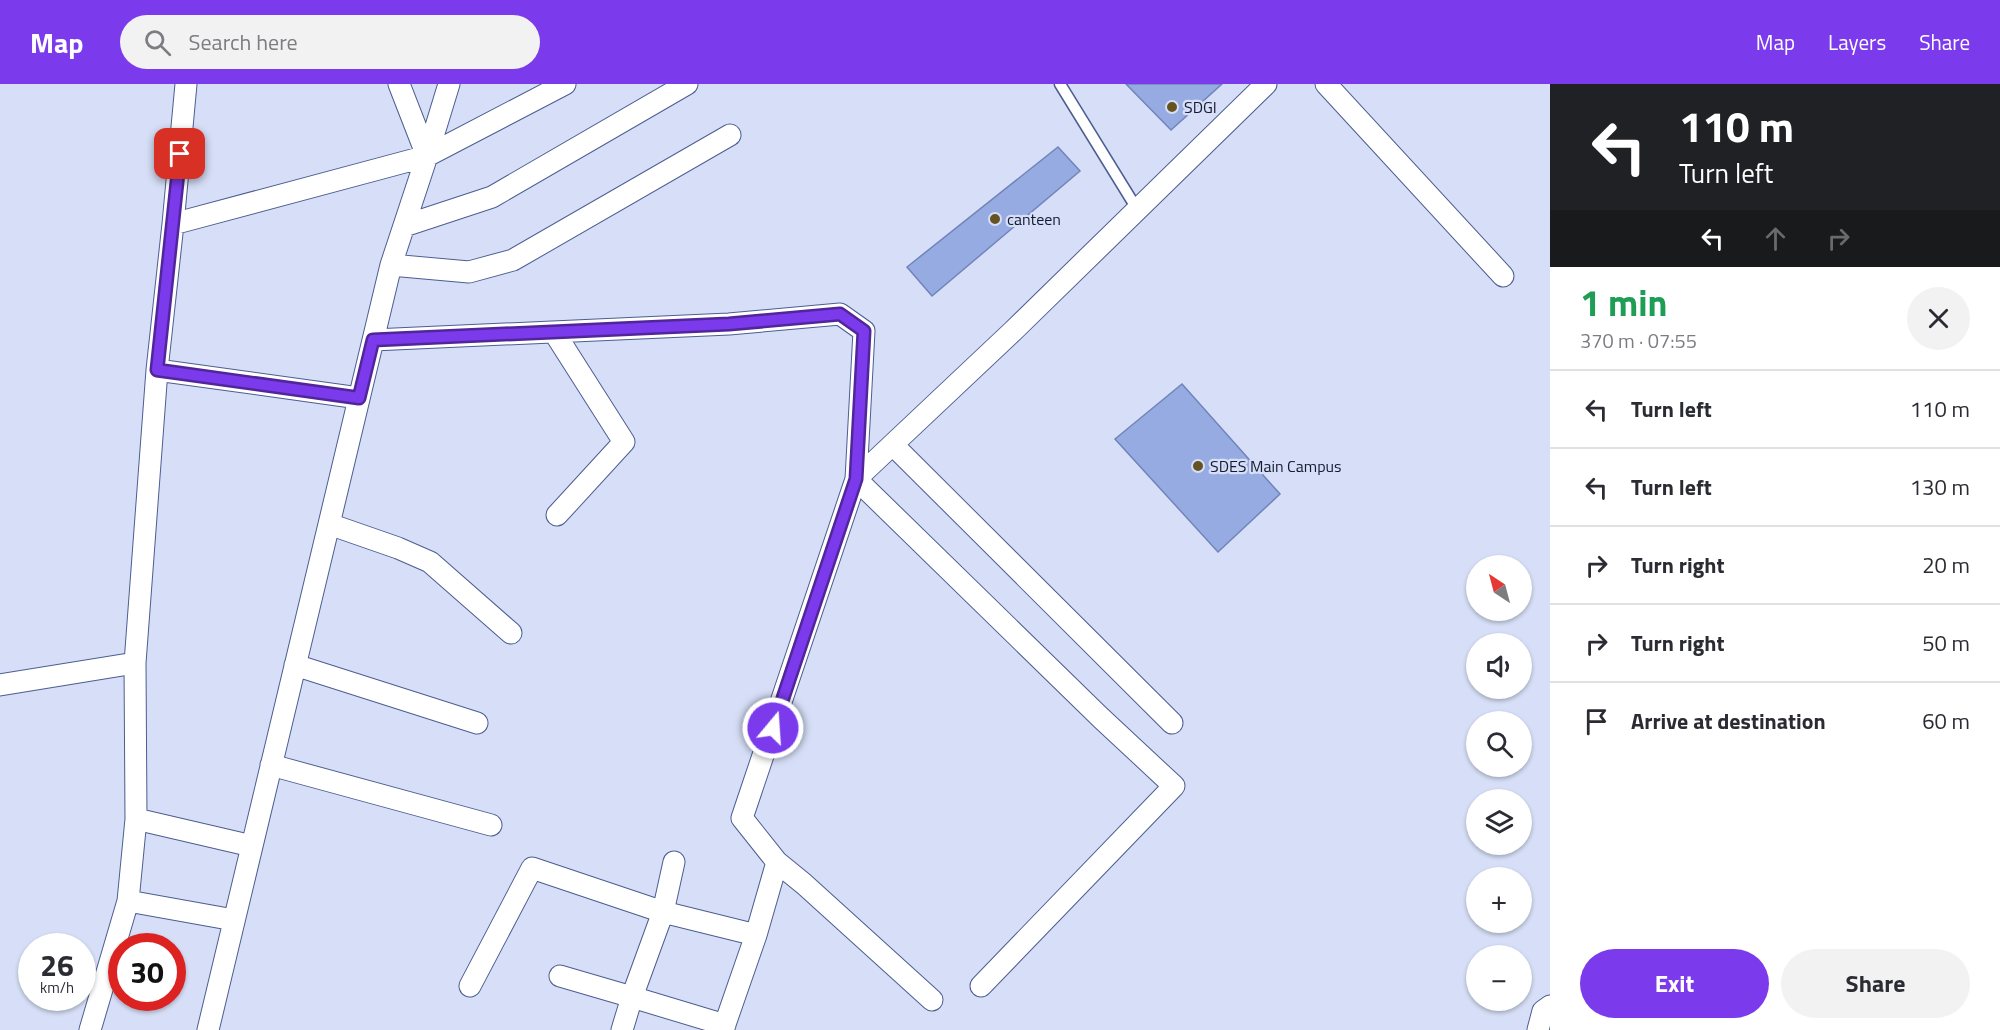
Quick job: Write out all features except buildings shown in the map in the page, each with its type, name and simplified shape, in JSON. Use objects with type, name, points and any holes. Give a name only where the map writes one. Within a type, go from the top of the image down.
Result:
[{"type":"street","points":[[90,1030],[128,901],[136,819],[135,663],[157,370],[186,84]]},
{"type":"street","points":[[399,84],[427,156]]},
{"type":"street","points":[[208,1030],[391,265],[448,84]]},
{"type":"street","points":[[173,224],[427,156],[565,84]]},
{"type":"street","points":[[404,226],[492,197],[687,84]]},
{"type":"street","points":[[856,479],[1266,84]]},
{"type":"street","points":[[1326,84],[1503,276]]},
{"type":"street","points":[[391,265],[469,272],[513,260],[730,135]]},
{"type":"street","points":[[373,340],[729,324],[840,314],[864,331],[856,479],[742,818],[777,862],[932,1000]]},
{"type":"street","points":[[554,332],[624,442],[557,515]]},
{"type":"street","points":[[157,370],[359,398]]},
{"type":"street","points":[[893,445],[1172,723]]},
{"type":"street","points":[[856,479],[1174,786],[981,986]]},
{"type":"street","points":[[329,525],[398,548],[430,562],[511,633]]},
{"type":"street","points":[[0,686],[135,663]]},
{"type":"street","points":[[295,665],[477,723]]},
{"type":"street","points":[[271,765],[491,825]]},
{"type":"street","points":[[136,819],[252,846]]},
{"type":"street","points":[[622,1030],[663,912],[674,862]]},
{"type":"street","points":[[560,976],[724,1028],[756,935],[777,862]]},
{"type":"street","points":[[470,986],[532,868],[663,912],[756,935]]},
{"type":"street","points":[[128,901],[234,920]]},
{"type":"street","points":[[1538,1030],[1543,1011],[1550,1006]]},
{"type":"lane","points":[[1060,84],[1137,209]]},
{"type":"place","name":"SDGI","points":[[1172,107]]},
{"type":"place","name":"canteen","points":[[995,219]]},
{"type":"place","name":"SDES Main Campus","points":[[1198,466]]},
{"type":"route","points":[[180,154],[157,370],[359,398],[373,340],[729,324],[840,314],[864,331],[856,479],[773,728]]}]
